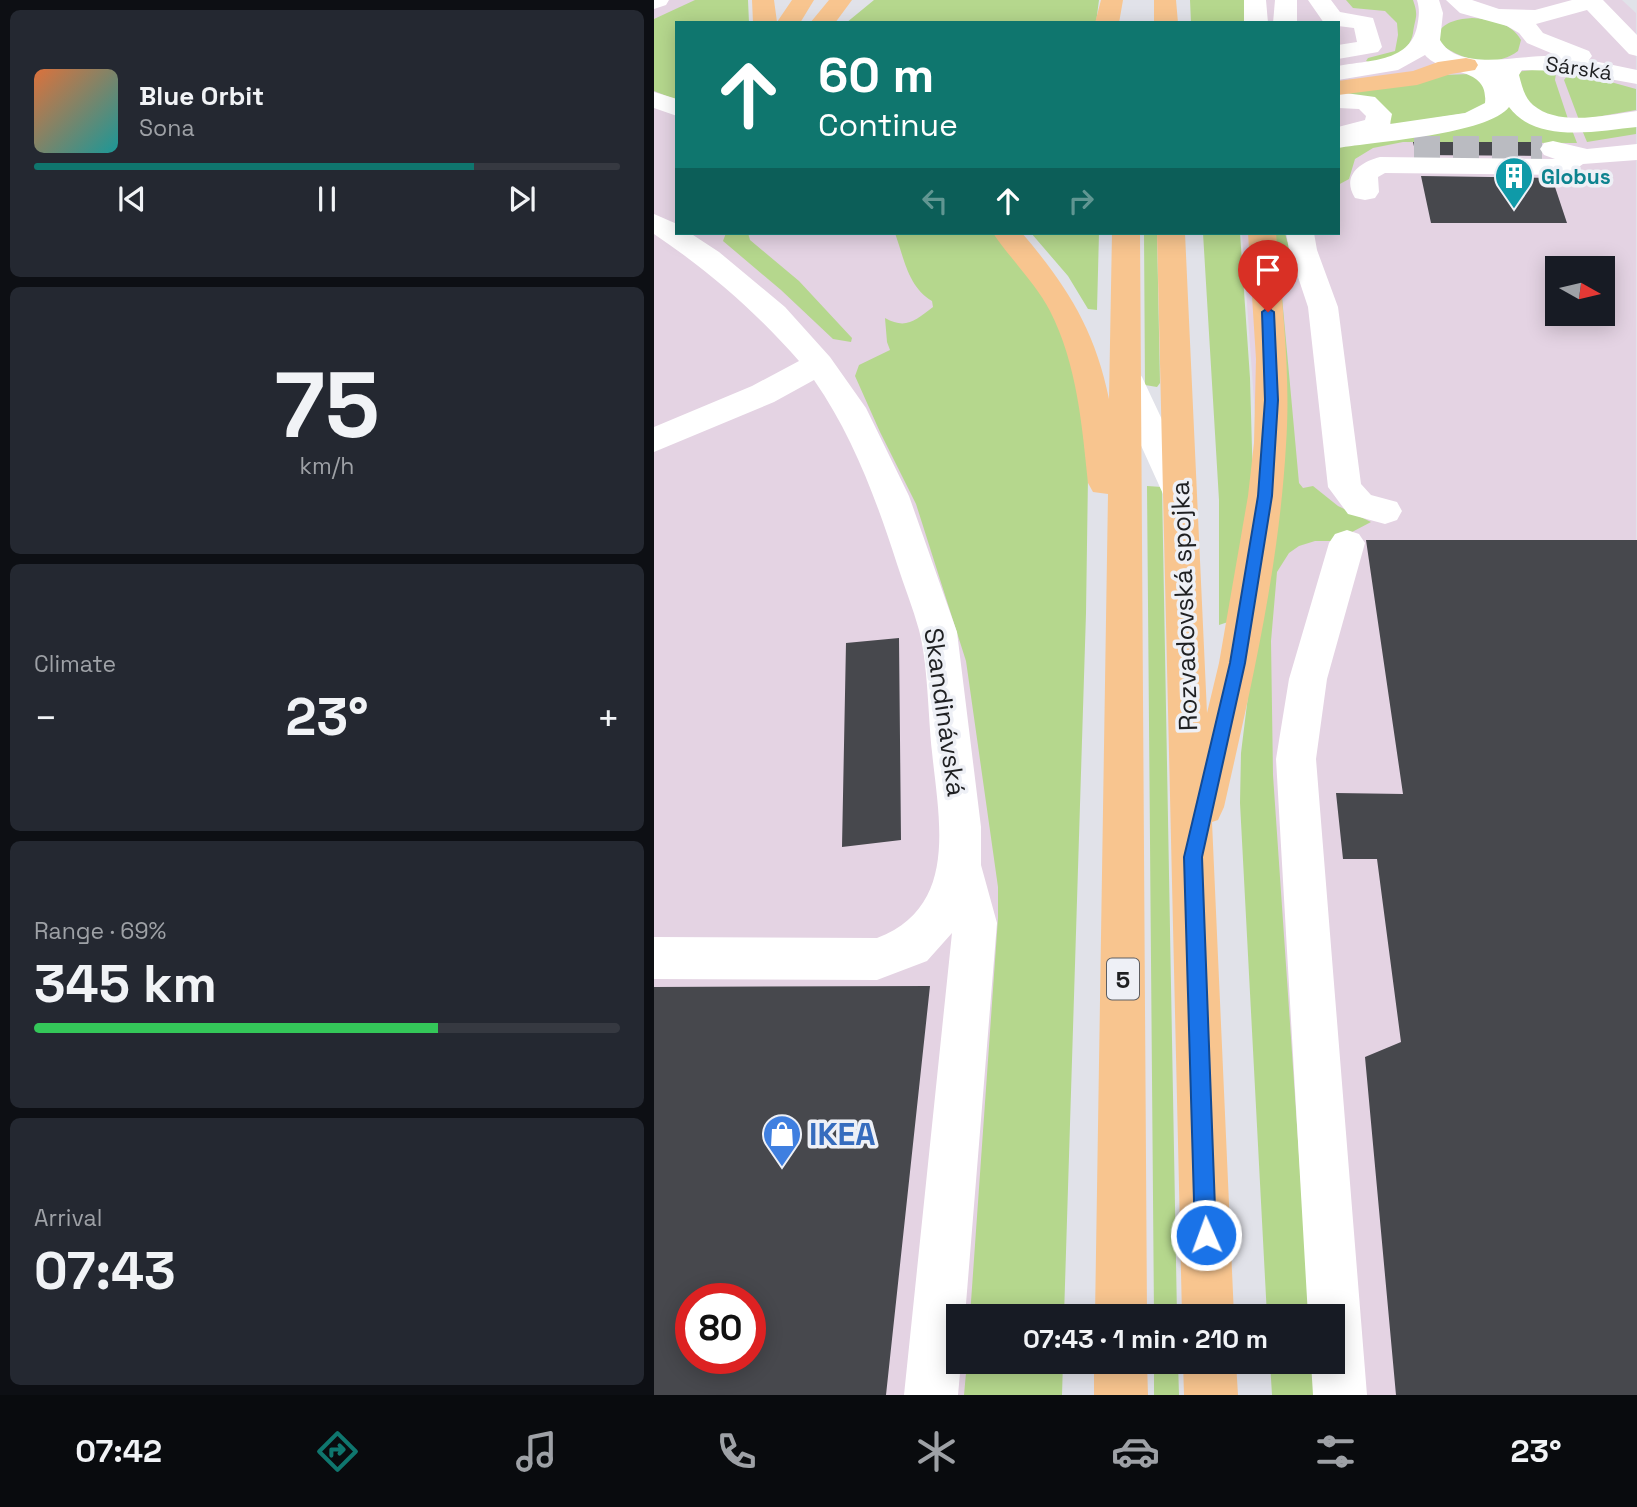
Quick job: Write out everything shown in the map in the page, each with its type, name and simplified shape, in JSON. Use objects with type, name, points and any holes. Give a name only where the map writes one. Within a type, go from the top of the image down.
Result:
[{"type":"highway","points":[[763,0],[765,21]]},
{"type":"highway","points":[[789,21],[803,0]]},
{"type":"highway","points":[[1107,21],[1112,0]]},
{"type":"highway","points":[[1127,21],[1128,0]]},
{"type":"highway","points":[[1165,0],[1166,21]]},
{"type":"highway","points":[[1341,67],[1416,78],[1447,67],[1472,66]]},
{"type":"highway","points":[[1009,235],[1052,290],[1087,368],[1097,412],[1124,642]]},
{"type":"highway","name":"Rozvadovská spojka","points":[[1121,1304],[1126,235]]},
{"type":"highway","name":"Rozvadovská spojka","points":[[1171,235],[1208,1304]]},
{"type":"highway","points":[[1193,857],[1238,663],[1265,496],[1272,400],[1262,235]]},
{"type":"highway","points":[[1121,1374],[1121,1395]]},
{"type":"highway","points":[[1210,1374],[1211,1395]]},
{"type":"street","points":[[1255,0],[1256,21]]},
{"type":"street","points":[[1295,19],[1304,0]]},
{"type":"street","points":[[1319,0],[1332,18],[1365,23],[1370,47],[1341,67]]},
{"type":"street","points":[[1341,67],[1404,60],[1419,51],[1433,12],[1428,0]]},
{"type":"street","name":"Sárská","points":[[1457,0],[1468,8],[1494,10],[1521,24],[1533,35],[1636,77]]},
{"type":"street","points":[[1494,10],[1511,6],[1531,8],[1550,0]]},
{"type":"street","points":[[1494,10],[1535,17],[1591,1]]},
{"type":"street","points":[[1533,35],[1538,24],[1577,10],[1591,1]]},
{"type":"street","points":[[1591,1],[1636,49]]},
{"type":"street","name":"Sárská","points":[[1494,10],[1445,16],[1428,32],[1435,52],[1472,66],[1561,64],[1636,77]]},
{"type":"street","name":"Sárská","points":[[1517,64],[1534,52],[1533,35]]},
{"type":"street","points":[[1517,64],[1507,75],[1514,98],[1525,111],[1541,120],[1575,125],[1636,119]]},
{"type":"street","points":[[1340,138],[1469,120],[1487,114],[1497,106],[1498,98],[1492,78],[1472,66]]},
{"type":"street","points":[[654,100],[675,107]]},
{"type":"street","points":[[1340,100],[1366,102],[1379,114],[1377,124],[1373,127],[1340,137]]},
{"type":"street","points":[[1380,165],[1372,160],[1379,154],[1395,149],[1414,149]]},
{"type":"street","points":[[1542,149],[1557,149],[1577,156],[1618,156],[1636,152]]},
{"type":"street","points":[[1365,192],[1365,173],[1380,165],[1561,167],[1577,156]]},
{"type":"street","name":"Skandinávská","points":[[654,222],[675,230]]},
{"type":"street","points":[[1300,235],[1322,307],[1345,487],[1360,505],[1385,511]]},
{"type":"street","name":"Skandinávská","points":[[654,958],[877,959],[911,946],[934,923],[949,900],[960,865],[960,827],[938,632],[892,496],[850,408],[820,364],[774,314],[709,258],[690,236]]},
{"type":"street","points":[[654,440],[763,394],[820,364]]},
{"type":"street","name":"5","points":[[1126,377],[1180,494]]},
{"type":"street","name":"5","points":[[1125,495],[1176,378]]},
{"type":"street","points":[[1340,1395],[1296,760],[1308,679],[1347,543]]},
{"type":"street","points":[[931,1395],[975,923],[960,865]]},
{"type":"shaded area","points":[[654,0],[743,0],[683,21],[675,21],[675,235],[910,235],[996,319],[1004,1304],[946,1304],[946,1374],[1000,1374],[999,1395],[654,1395]]},
{"type":"shaded area","points":[[1246,0],[1622,0],[1636,13],[1636,1395],[1283,1395],[1282,1374],[1345,1374],[1345,1304],[1280,1304],[1256,429],[1242,235],[1340,235],[1340,21],[1249,21]]},
{"type":"green space","points":[[695,0],[748,0],[749,21],[675,21],[675,99],[654,91],[654,19]]},
{"type":"green space","points":[[874,0],[1099,0],[1096,21],[848,21]]},
{"type":"green space","points":[[1190,0],[1246,0],[1249,21],[1191,21]]},
{"type":"green space","points":[[1346,0],[1413,0],[1416,17],[1408,46],[1392,56],[1371,63],[1366,61],[1368,58],[1395,51],[1397,23],[1385,11],[1353,8]]},
{"type":"green space","points":[[1472,18],[1493,21],[1512,30],[1521,40],[1518,51],[1509,57],[1489,61],[1468,58],[1440,44],[1438,33],[1444,26],[1457,20]]},
{"type":"green space","points":[[1557,67],[1555,80],[1568,119],[1557,119],[1528,105],[1516,72]]},
{"type":"green space","points":[[1571,71],[1636,89],[1636,110],[1579,120],[1564,80]]},
{"type":"green space","points":[[1444,75],[1477,75],[1492,98],[1479,111],[1391,125],[1389,117],[1340,93],[1340,92]]},
{"type":"green space","points":[[1506,104],[1572,130],[1577,143],[1403,142],[1373,148],[1355,159],[1349,179],[1340,184],[1340,145]]},
{"type":"green space","points":[[1636,122],[1636,134],[1587,142],[1582,130]]},
{"type":"green space","points":[[725,235],[749,235],[750,240],[799,281],[852,338],[851,342],[833,339],[723,241]]},
{"type":"green space","points":[[896,235],[996,235],[1038,286],[1058,323],[1078,385],[1088,476],[1086,613],[1064,1304],[971,1304],[998,887],[966,661],[916,504],[855,376],[859,365],[890,350],[885,318],[892,322],[910,322],[933,307],[932,301],[912,280]]},
{"type":"green space","points":[[1033,235],[1099,235],[1097,310],[1088,309],[1068,276]]},
{"type":"green space","points":[[1144,235],[1157,235],[1160,383],[1157,387],[1145,385]]},
{"type":"green space","points":[[1203,235],[1240,235],[1250,378],[1253,485],[1231,621],[1219,625],[1219,500]]},
{"type":"green space","points":[[1271,235],[1286,235],[1294,249],[1301,274],[1280,275],[1299,483],[1303,488],[1313,486],[1338,506],[1371,522],[1335,541],[1315,541],[1299,546],[1289,553],[1277,572],[1271,641],[1273,775],[1309,1304],[1266,1304],[1240,803],[1241,753],[1255,639],[1277,299]]},
{"type":"green space","points":[[1147,486],[1162,487],[1177,1304],[1154,1304]]},
{"type":"green space","points":[[966,1374],[1063,1374],[1062,1395],[964,1395]]},
{"type":"green space","points":[[1154,1374],[1178,1374],[1179,1395],[1154,1395]]},
{"type":"green space","points":[[1271,1374],[1314,1374],[1315,1395],[1272,1395]]},
{"type":"building","name":"Globus","points":[[1413,142],[1540,142],[1538,150],[1542,156],[1416,155]]},
{"type":"building","points":[[1421,176],[1552,178],[1567,223],[1431,223]]},
{"type":"building","points":[[1366,540],[1637,540],[1637,1395],[1396,1395],[1365,1057],[1401,1042],[1377,859],[1343,859],[1336,793],[1403,794]]},
{"type":"building","points":[[899,638],[901,840],[842,847],[846,643]]},
{"type":"building","name":"IKEA","points":[[930,986],[886,1395],[654,1395],[654,987]]},
{"type":"tunnel","points":[[1414,149],[1542,149]]},
{"type":"place","name":"Globus","points":[[1514,210]]},
{"type":"place","name":"IKEA","points":[[782,1168]]},
{"type":"route","points":[[1206,1235],[1193,857],[1238,663],[1265,496],[1272,400],[1268,312]]}]
